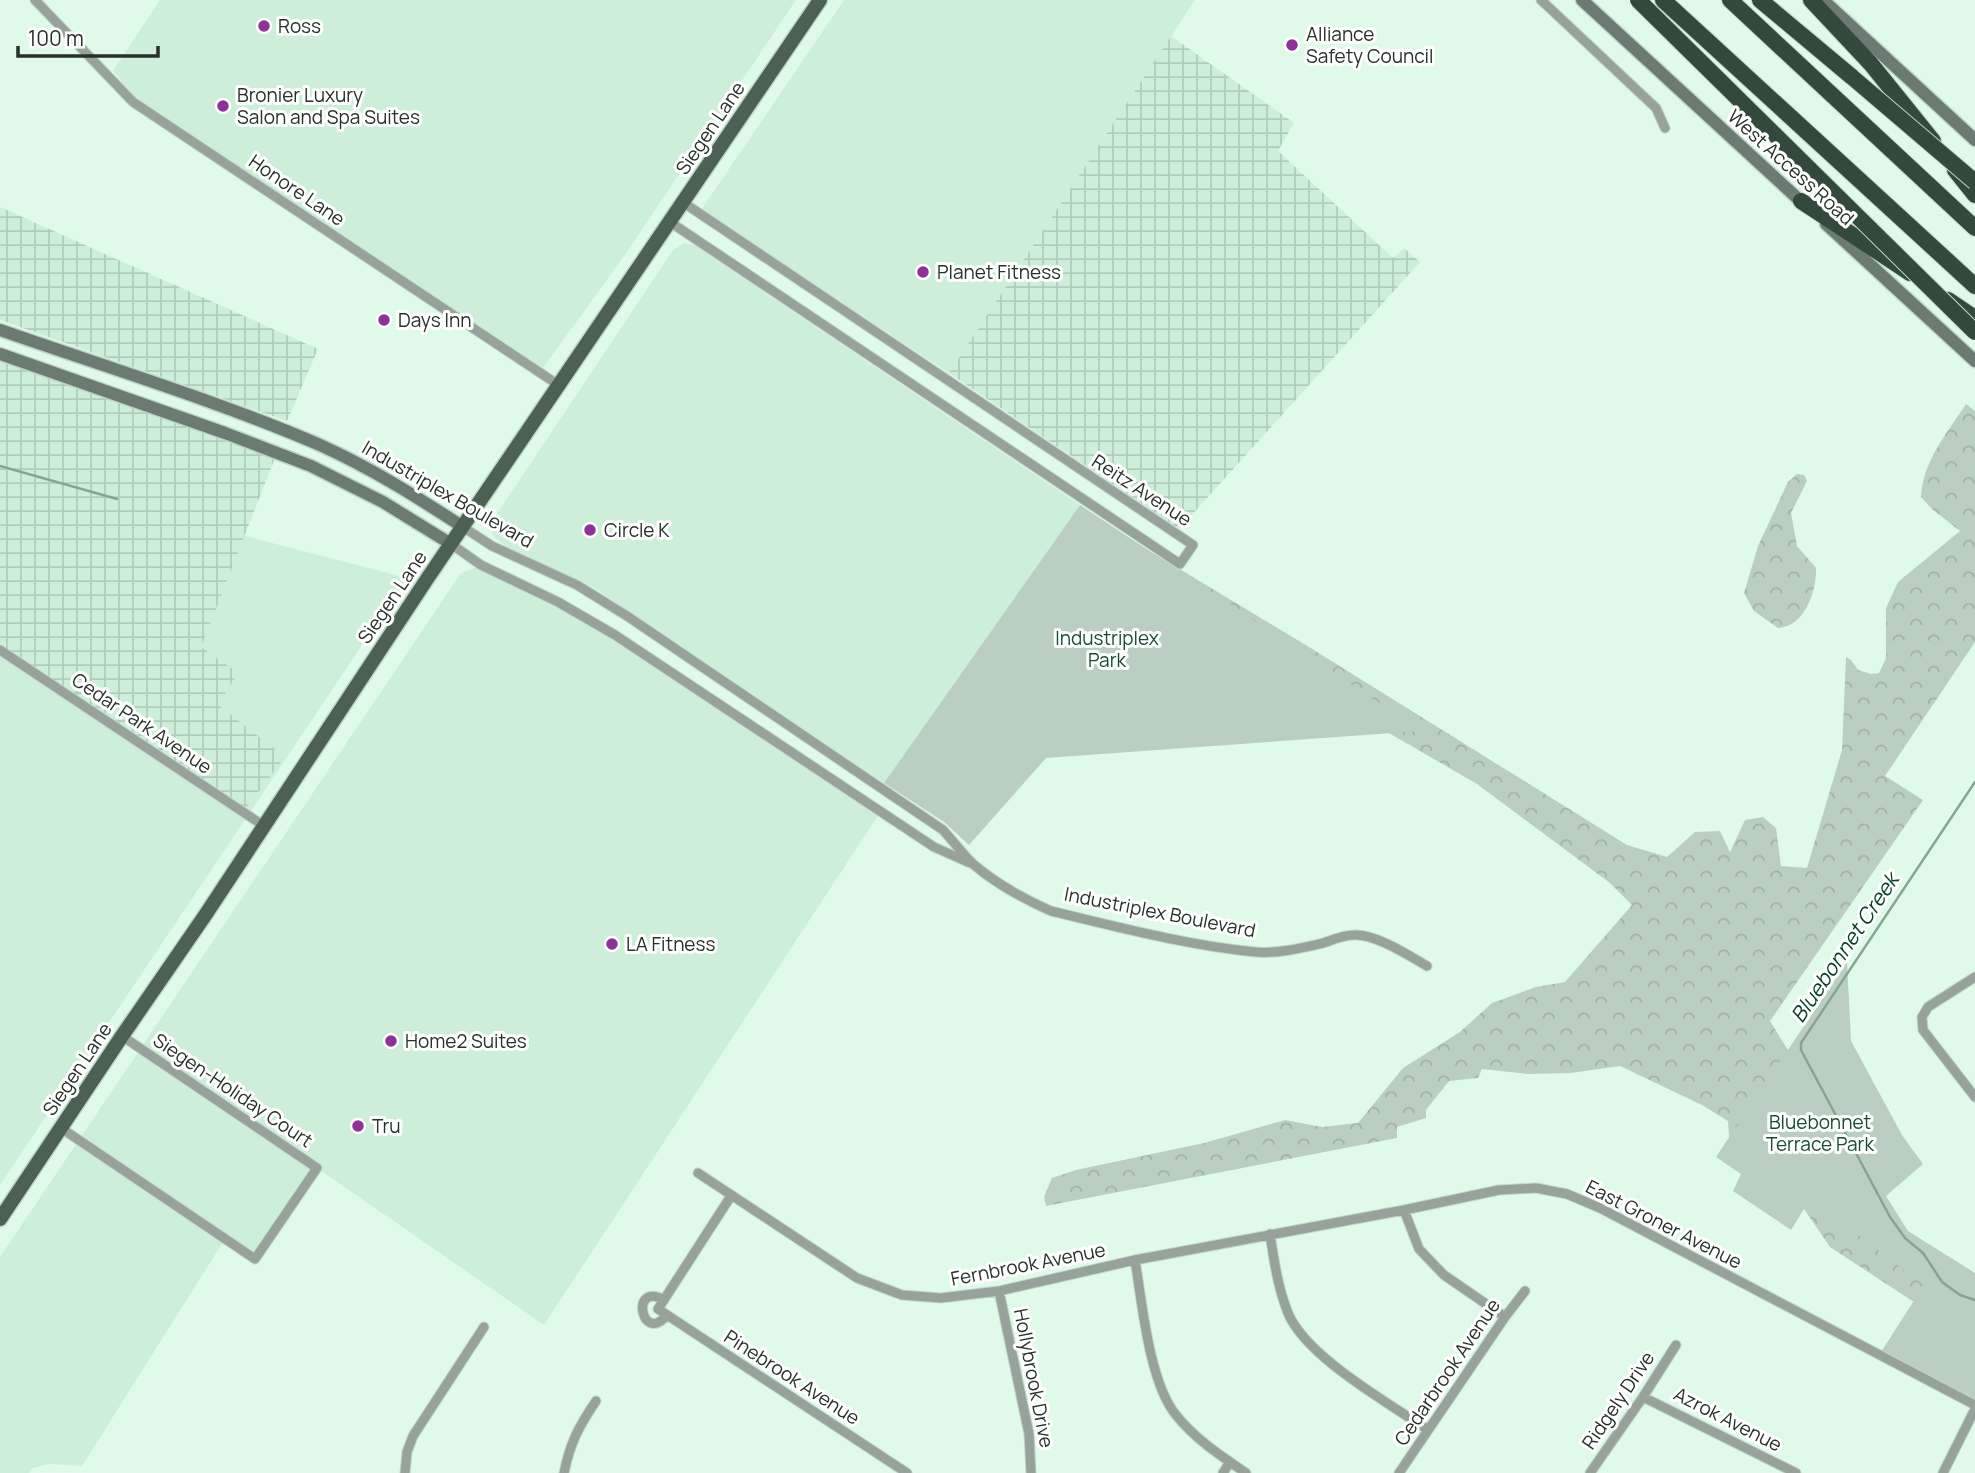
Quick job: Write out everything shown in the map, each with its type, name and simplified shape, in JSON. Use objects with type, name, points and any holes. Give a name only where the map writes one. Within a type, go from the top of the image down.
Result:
[{"type":"highway","points":[[1638,0],[1975,332]]},
{"type":"highway","points":[[1663,0],[1975,286]]},
{"type":"highway","points":[[1730,0],[1975,228]]},
{"type":"highway","points":[[1760,0],[1975,181]]},
{"type":"highway","points":[[1811,0],[1886,82],[1975,195]]},
{"type":"highway","points":[[1801,201],[1975,318]]},
{"type":"main road","name":"Siegen Lane","points":[[0,1219],[451,544],[820,0]]},
{"type":"street","name":"Honore Lane","points":[[35,0],[134,102],[560,386]]},
{"type":"street","points":[[1541,0],[1656,108],[1665,128]]},
{"type":"street","name":"West Access Road","points":[[1581,0],[1975,361]]},
{"type":"street","points":[[1823,0],[1975,140]]},
{"type":"street","name":"Reitz Avenue","points":[[670,222],[1180,564],[1193,545],[684,202]]},
{"type":"street","name":"Industriplex Boulevard","points":[[0,330],[233,412],[320,446],[394,482],[492,546],[577,585],[627,616],[943,830],[974,864],[1002,884],[1051,911],[1214,947],[1257,952],[1299,948],[1354,935],[1370,938],[1427,966]]},
{"type":"street","name":"Industriplex Boulevard","points":[[0,354],[311,466],[383,502],[481,565],[558,602],[615,635],[934,847],[974,864]]},
{"type":"street","name":"Cedar Park Avenue","points":[[0,650],[264,826]]},
{"type":"street","points":[[1975,977],[1928,1007],[1922,1017],[1923,1030],[1975,1097]]},
{"type":"street","name":"Siegen-Holiday Court","points":[[61,1128],[255,1259],[317,1168],[122,1035]]},
{"type":"street","name":"Fernbrook Avenue","points":[[698,1173],[857,1278],[902,1295],[941,1298],[999,1291],[1135,1260],[1270,1234]]},
{"type":"street","name":"East Groner Avenue","points":[[1270,1234],[1404,1210],[1499,1189],[1536,1188],[1567,1194],[1600,1208],[1975,1407]]},
{"type":"street","points":[[667,1315],[655,1323],[648,1321],[642,1313],[642,1306],[649,1298],[664,1300],[731,1196]]},
{"type":"street","points":[[1404,1210],[1419,1249],[1444,1275],[1505,1317]]},
{"type":"street","points":[[1270,1234],[1279,1287],[1289,1316],[1309,1345],[1428,1430]]},
{"type":"street","points":[[1135,1260],[1148,1339],[1156,1370],[1174,1413],[1198,1438],[1246,1473]]},
{"type":"street","name":"Hollybrook Drive","points":[[999,1291],[1028,1434],[1031,1473]]},
{"type":"street","name":"Cedarbrook Avenue","points":[[1399,1473],[1525,1291]]},
{"type":"street","name":"Pinebrook Avenue","points":[[664,1300],[658,1309],[907,1473]]},
{"type":"street","points":[[405,1473],[407,1452],[413,1436],[484,1327]]},
{"type":"street","name":"Ridgely Drive","points":[[1590,1473],[1676,1345]]},
{"type":"street","name":"Azrok Avenue","points":[[1643,1397],[1796,1473]]},
{"type":"street","points":[[565,1473],[569,1448],[577,1428],[596,1401]]},
{"type":"street","points":[[1943,1473],[1975,1407]]},
{"type":"street","points":[[1223,1473],[1230,1462]]},
{"type":"shaded area","points":[[160,0],[796,0],[627,252],[543,368],[135,97],[113,71]]},
{"type":"shaded area","points":[[844,0],[1195,0],[949,373],[701,210]]},
{"type":"shaded area","points":[[1171,36],[1294,123],[1278,151],[1393,258],[1404,248],[1420,262],[1179,529],[949,373]]},
{"type":"shaded area","points":[[0,207],[318,349],[287,421],[0,320]]},
{"type":"shaded area","points":[[684,243],[694,245],[1080,505],[884,783],[593,587],[509,549],[495,538],[491,531],[492,521],[673,250]]},
{"type":"shaded area","points":[[0,359],[277,453],[201,647],[238,673],[218,705],[285,757],[243,812],[0,648]]},
{"type":"shaded area","points":[[0,472],[407,578],[0,1185]]},
{"type":"shaded area","points":[[481,565],[558,602],[881,811],[544,1325],[317,1168],[255,1259],[225,1239],[82,1466],[49,1464],[32,1468],[29,1473],[0,1473],[0,1257],[461,573]]},
{"type":"green space","points":[[1966,404],[1975,411],[1975,642],[1885,776],[1923,800],[1770,1021],[1917,1261],[1943,1321],[1830,1247],[1778,1171],[1730,1153],[1728,1121],[1702,1105],[1620,1066],[1571,1073],[1528,1074],[1482,1069],[1478,1078],[1449,1081],[1426,1110],[1426,1118],[1397,1127],[1397,1138],[1046,1206],[1044,1197],[1052,1178],[1076,1170],[1204,1143],[1285,1120],[1322,1127],[1358,1123],[1403,1068],[1460,1032],[1492,1003],[1536,987],[1565,982],[1632,905],[1610,883],[1477,784],[1382,729],[1085,512],[1309,647],[1627,845],[1667,857],[1695,832],[1720,831],[1730,852],[1745,820],[1763,817],[1776,828],[1781,866],[1807,868],[1842,750],[1846,657],[1858,670],[1871,674],[1879,673],[1886,658],[1886,608],[1898,582],[1960,531],[1921,497],[1931,459]]},
{"type":"green space","points":[[1797,474],[1804,475],[1807,481],[1791,513],[1797,546],[1816,568],[1816,577],[1812,596],[1802,614],[1787,626],[1778,628],[1754,611],[1744,593],[1758,546],[1788,482]]},
{"type":"green space","name":"Industriplex Park","points":[[1080,505],[1421,731],[1046,758],[969,845],[944,822],[884,783]]},
{"type":"green space","name":"Bluebonnet Terrace Park","points":[[1847,962],[1851,1041],[1902,1135],[1923,1164],[1886,1196],[1908,1231],[1975,1273],[1975,1405],[1879,1355],[1924,1285],[1858,1235],[1807,1204],[1791,1230],[1733,1191],[1741,1174],[1716,1157]]},
{"type":"waterway","points":[[0,466],[117,499]]},
{"type":"waterway","name":"Bluebonnet Creek","points":[[1975,782],[1801,1043],[1801,1050],[1890,1217],[1905,1238],[1923,1253],[1942,1282],[1960,1295],[1975,1300]]},
{"type":"place","name":"Ross","points":[[264,26]]},
{"type":"place","name":"Alliance Safety Council","points":[[1292,45]]},
{"type":"place","name":"Bronier Luxury Salon and Spa Suites","points":[[223,106]]},
{"type":"place","name":"Planet Fitness","points":[[923,272]]},
{"type":"place","name":"Days Inn","points":[[384,320]]},
{"type":"place","name":"Circle K","points":[[590,530]]},
{"type":"place","name":"LA Fitness","points":[[612,944]]},
{"type":"place","name":"Home2 Suites","points":[[391,1041]]},
{"type":"place","name":"Tru","points":[[358,1126]]}]
